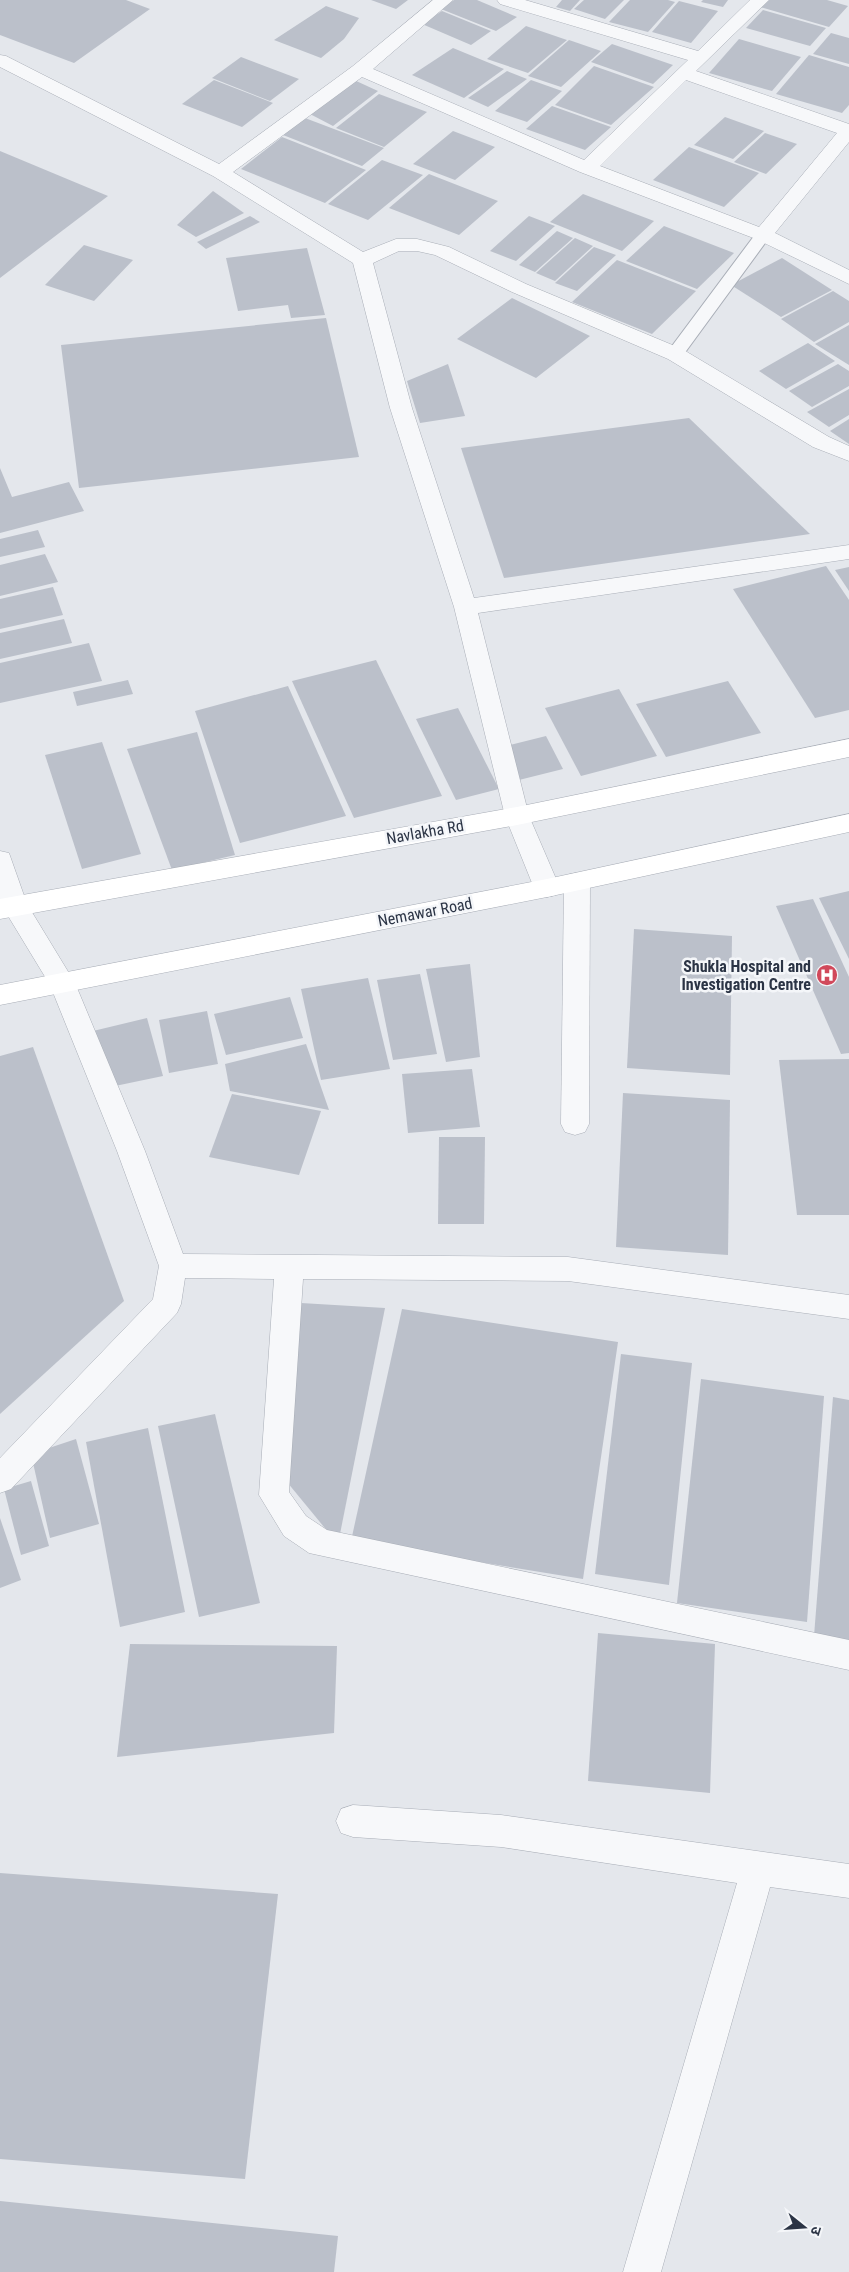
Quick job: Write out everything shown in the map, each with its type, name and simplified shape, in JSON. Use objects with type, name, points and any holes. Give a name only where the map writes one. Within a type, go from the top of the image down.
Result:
[{"type":"main road","name":"Navlakha Rd","points":[[8,907],[517,816],[849,748]]},
{"type":"main road","name":"Nemawar Road","points":[[0,995],[577,882],[849,823]]},
{"type":"street","points":[[220,172],[360,70],[444,0]]},
{"type":"street","points":[[506,0],[702,58]]},
{"type":"street","points":[[587,168],[760,0]]},
{"type":"street","points":[[0,60],[220,172],[362,260],[401,408],[465,607],[517,816],[547,888]]},
{"type":"street","points":[[360,70],[587,168],[763,235],[849,278]]},
{"type":"street","points":[[683,73],[849,131],[763,235]]},
{"type":"street","points":[[362,260],[396,244],[418,245],[442,251],[519,288],[675,354],[821,442],[849,454]]},
{"type":"street","points":[[465,607],[849,552]]},
{"type":"street","points":[[0,860],[8,907],[62,982],[131,1151],[173,1266],[167,1304],[0,1479]]},
{"type":"street","points":[[575,1124],[577,882]]},
{"type":"street","points":[[173,1266],[568,1269],[849,1307]]},
{"type":"street","points":[[289,1267],[274,1495],[295,1526],[320,1543],[849,1655]]},
{"type":"street","points":[[353,1821],[502,1831],[758,1869],[831,1877],[849,1882]]},
{"type":"street","points":[[642,2272],[758,1869]]},
{"type":"lane","points":[[675,354],[763,235]]},
{"type":"building","points":[[0,0],[126,0],[150,9],[74,63],[0,35]]},
{"type":"building","points":[[371,0],[408,0],[396,9]]},
{"type":"building","points":[[454,0],[477,0],[517,17],[496,31],[441,9]]},
{"type":"building","points":[[562,0],[580,0],[570,11],[556,7]]},
{"type":"building","points":[[584,0],[624,0],[605,19],[574,9]]},
{"type":"building","points":[[630,0],[668,0],[675,2],[648,32],[609,22]]},
{"type":"building","points":[[703,0],[728,0],[723,7],[701,2]]},
{"type":"building","points":[[766,0],[827,0],[848,6],[829,27],[760,7]]},
{"type":"building","points":[[679,1],[718,11],[691,43],[652,32]]},
{"type":"building","points":[[326,6],[359,18],[344,39],[321,58],[274,40]]},
{"type":"building","points":[[763,10],[826,28],[810,46],[746,28]]},
{"type":"building","points":[[442,11],[491,31],[471,45],[422,24]]},
{"type":"building","points":[[526,26],[567,40],[528,73],[487,59]]},
{"type":"building","points":[[831,33],[849,38],[849,64],[813,54]]},
{"type":"building","points":[[739,39],[801,57],[772,91],[709,73]]},
{"type":"building","points":[[569,40],[601,51],[561,87],[528,76]]},
{"type":"building","points":[[612,44],[673,65],[653,84],[591,62]]},
{"type":"building","points":[[453,48],[504,69],[464,98],[412,75]]},
{"type":"building","points":[[809,55],[849,67],[849,105],[842,113],[776,94]]},
{"type":"building","points":[[241,57],[299,79],[270,101],[212,78]]},
{"type":"building","points":[[594,66],[654,87],[611,125],[555,105]]},
{"type":"building","points":[[507,71],[527,79],[488,107],[468,98]]},
{"type":"building","points":[[214,80],[273,103],[242,127],[182,104]]},
{"type":"building","points":[[354,80],[378,91],[333,126],[310,114]]},
{"type":"building","points":[[531,80],[562,91],[527,122],[495,111]]},
{"type":"building","points":[[379,94],[427,112],[384,147],[336,128]]},
{"type":"building","points":[[552,106],[611,127],[585,150],[526,129]]},
{"type":"building","points":[[725,117],[764,131],[733,159],[694,145]]},
{"type":"building","points":[[305,118],[384,148],[362,166],[283,135]]},
{"type":"building","points":[[453,131],[495,147],[455,180],[413,164]]},
{"type":"building","points":[[765,133],[797,144],[766,174],[734,162]]},
{"type":"building","points":[[282,137],[366,170],[325,203],[241,169]]},
{"type":"building","points":[[689,147],[759,173],[724,207],[653,180]]},
{"type":"building","points":[[0,151],[108,196],[0,278]]},
{"type":"building","points":[[382,160],[423,175],[368,220],[328,204]]},
{"type":"building","points":[[429,174],[498,201],[459,235],[389,208]]},
{"type":"building","points":[[213,191],[244,213],[196,237],[177,225]]},
{"type":"building","points":[[583,194],[654,221],[622,251],[550,222]]},
{"type":"building","points":[[250,216],[260,222],[206,249],[197,242]]},
{"type":"building","points":[[529,216],[555,226],[516,261],[490,251]]},
{"type":"building","points":[[664,226],[734,253],[697,289],[626,261]]},
{"type":"building","points":[[557,231],[573,238],[535,272],[519,265]]},
{"type":"building","points":[[575,238],[593,246],[555,281],[536,273]]},
{"type":"building","points":[[84,245],[133,260],[94,301],[45,285]]},
{"type":"building","points":[[594,247],[616,255],[577,291],[555,283]]},
{"type":"building","points":[[307,248],[325,315],[291,318],[288,305],[238,311],[226,258]]},
{"type":"building","points":[[782,258],[832,290],[781,317],[731,285]]},
{"type":"building","points":[[617,260],[696,291],[652,334],[572,302]]},
{"type":"building","points":[[833,291],[849,301],[849,322],[814,342],[781,319]]},
{"type":"building","points":[[512,298],[590,336],[536,378],[457,339]]},
{"type":"building","points":[[326,318],[359,457],[79,488],[61,345]]},
{"type":"building","points":[[849,325],[849,365],[815,344]]},
{"type":"building","points":[[808,343],[835,361],[786,389],[759,371]]},
{"type":"building","points":[[448,364],[465,416],[420,423],[407,381]]},
{"type":"building","points":[[838,364],[849,371],[849,386],[812,407],[789,391]]},
{"type":"building","points":[[849,389],[849,415],[829,427],[807,412]]},
{"type":"building","points":[[689,418],[810,534],[504,578],[461,448]]},
{"type":"building","points":[[849,419],[849,444],[830,431]]},
{"type":"building","points":[[0,468],[12,497],[69,482],[84,511],[0,533]]},
{"type":"building","points":[[38,530],[45,547],[0,557],[0,539]]},
{"type":"building","points":[[45,554],[58,582],[0,596],[0,565]]},
{"type":"building","points":[[826,566],[849,600],[849,710],[815,718],[733,589]]},
{"type":"building","points":[[849,567],[849,591],[835,570]]},
{"type":"building","points":[[53,587],[63,615],[0,629],[0,599]]},
{"type":"building","points":[[64,619],[72,643],[0,659],[0,633]]},
{"type":"building","points":[[89,643],[102,681],[0,703],[0,663]]},
{"type":"building","points":[[376,660],[442,796],[354,818],[292,681]]},
{"type":"building","points":[[128,680],[133,694],[77,706],[73,692]]},
{"type":"building","points":[[728,681],[761,733],[666,757],[636,704]]},
{"type":"building","points":[[288,686],[346,816],[240,843],[195,711]]},
{"type":"building","points":[[619,689],[657,756],[581,776],[545,708]]},
{"type":"building","points":[[458,708],[499,789],[456,800],[416,719]]},
{"type":"building","points":[[197,732],[235,855],[172,870],[127,749]]},
{"type":"building","points":[[546,736],[563,769],[519,780],[502,747]]},
{"type":"building","points":[[102,742],[141,854],[82,869],[45,755]]},
{"type":"building","points":[[849,891],[849,959],[819,898]]},
{"type":"building","points":[[813,899],[849,977],[849,1053],[841,1054],[776,906]]},
{"type":"building","points":[[634,929],[732,936],[730,1075],[627,1068]]},
{"type":"building","points":[[470,964],[480,1057],[446,1062],[426,969]]},
{"type":"building","points":[[420,974],[437,1054],[393,1060],[377,980]]},
{"type":"building","points":[[368,978],[390,1069],[321,1080],[301,989]]},
{"type":"building","points":[[290,997],[303,1038],[226,1055],[214,1014]]},
{"type":"building","points":[[207,1011],[218,1064],[169,1073],[159,1020]]},
{"type":"building","points":[[147,1018],[163,1076],[115,1086],[93,1031]]},
{"type":"building","points":[[306,1044],[329,1110],[230,1091],[225,1064]]},
{"type":"building","points":[[33,1047],[124,1301],[0,1414],[0,1056]]},
{"type":"building","points":[[849,1059],[849,1215],[797,1215],[779,1060]]},
{"type":"building","points":[[472,1069],[480,1127],[408,1133],[402,1074]]},
{"type":"building","points":[[623,1093],[730,1100],[728,1255],[616,1247]]},
{"type":"building","points":[[232,1094],[321,1111],[299,1175],[209,1157]]},
{"type":"building","points":[[439,1137],[485,1137],[484,1224],[438,1224]]},
{"type":"building","points":[[301,1303],[385,1308],[338,1544],[287,1482]]},
{"type":"building","points":[[402,1309],[618,1342],[583,1579],[351,1541]]},
{"type":"building","points":[[621,1354],[692,1363],[669,1585],[595,1574]]},
{"type":"building","points":[[701,1379],[824,1396],[807,1622],[677,1603]]},
{"type":"building","points":[[833,1397],[849,1400],[849,1641],[814,1636]]},
{"type":"building","points":[[215,1414],[260,1603],[199,1617],[158,1426]]},
{"type":"building","points":[[148,1428],[185,1612],[120,1627],[86,1442]]},
{"type":"building","points":[[76,1439],[99,1524],[50,1538],[31,1454]]},
{"type":"building","points":[[31,1481],[49,1546],[21,1555],[4,1489]]},
{"type":"building","points":[[0,1518],[21,1580],[0,1588]]},
{"type":"building","points":[[598,1633],[715,1644],[710,1793],[588,1781]]},
{"type":"building","points":[[130,1644],[337,1646],[334,1733],[117,1757]]},
{"type":"building","points":[[0,1873],[278,1894],[245,2179],[0,2159]]},
{"type":"building","points":[[0,2201],[338,2236],[334,2272],[0,2272]]},
{"type":"place","name":"Shukla Hospital and Investigation Centre","points":[[827,975]]}]
